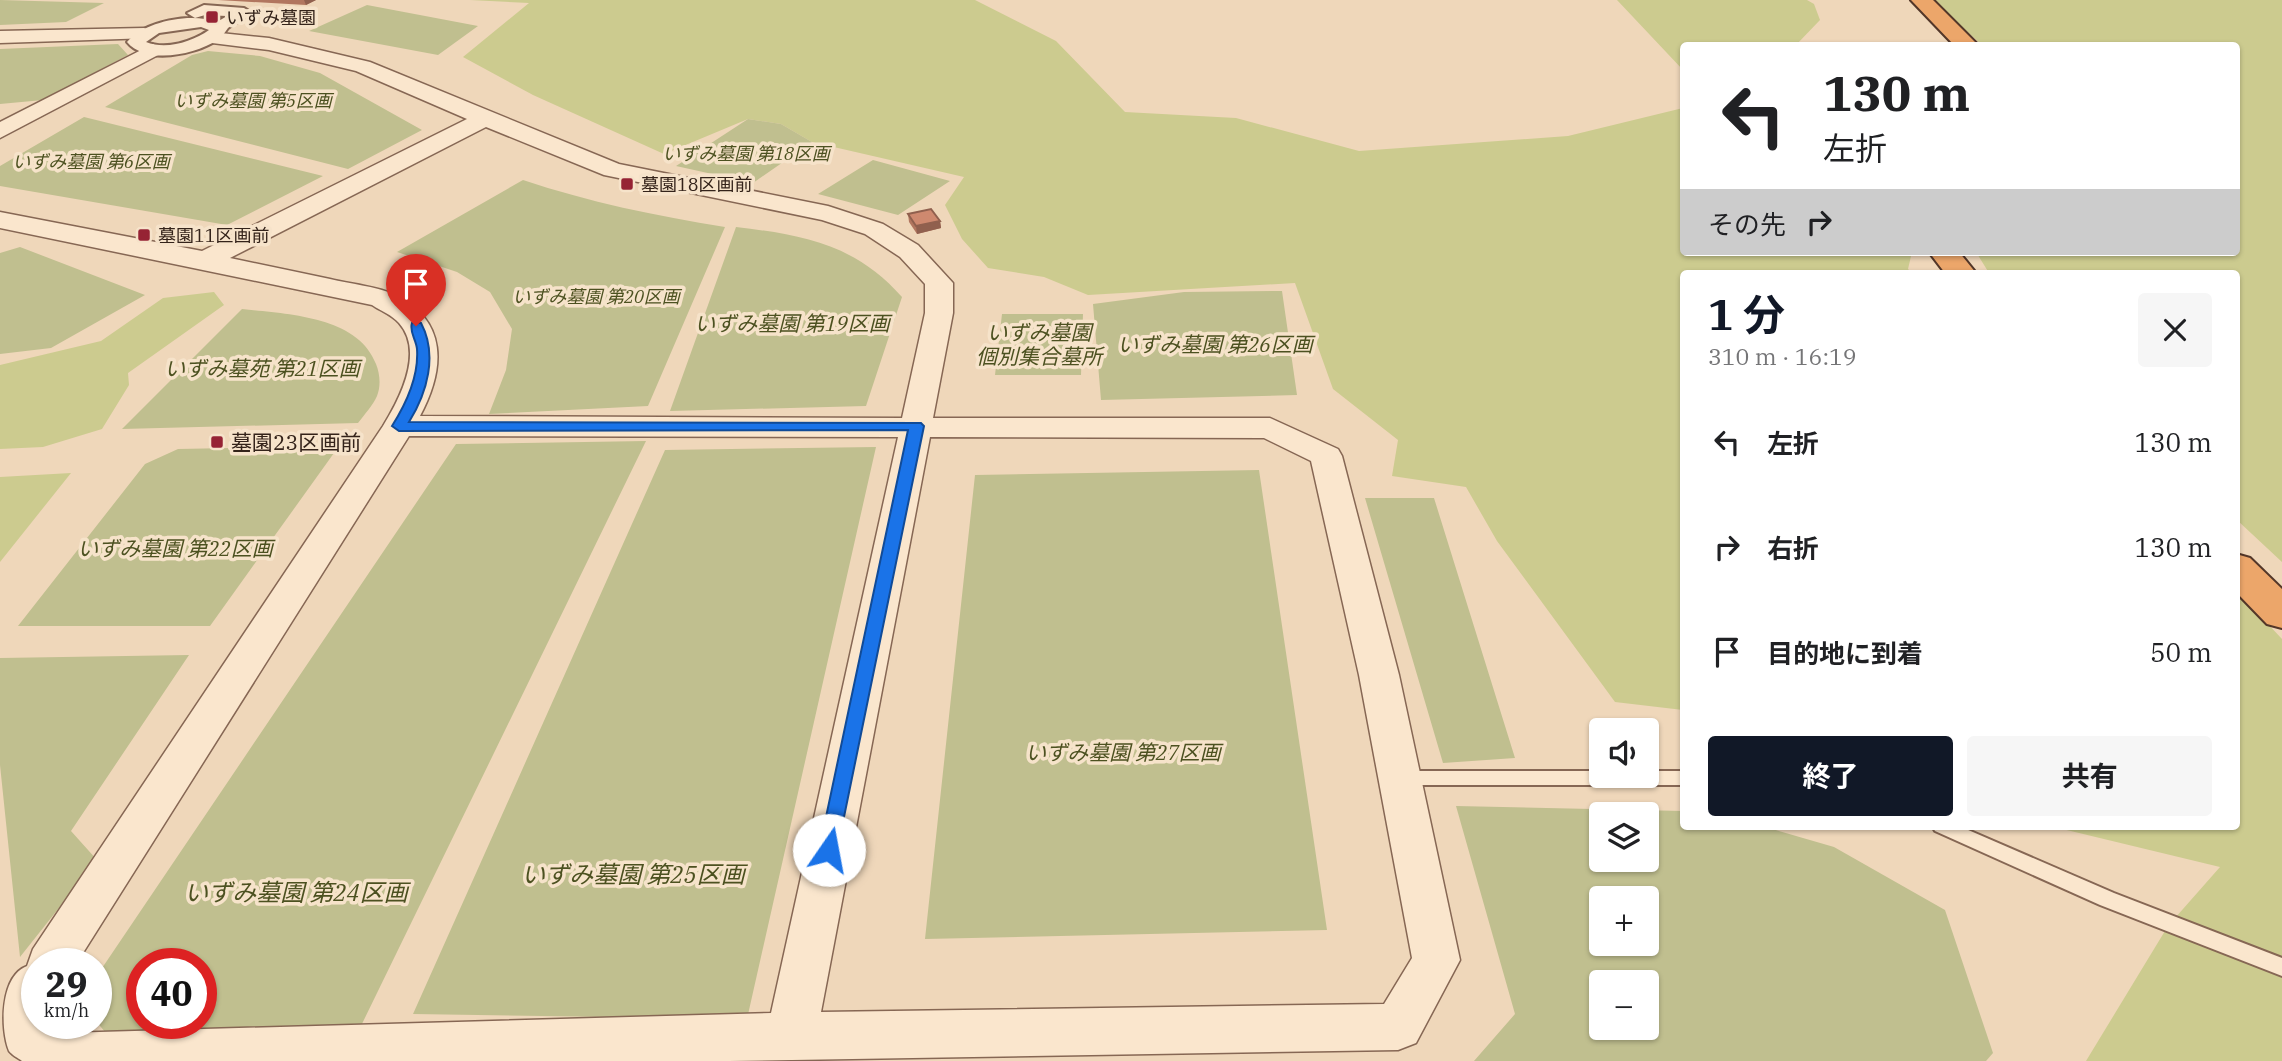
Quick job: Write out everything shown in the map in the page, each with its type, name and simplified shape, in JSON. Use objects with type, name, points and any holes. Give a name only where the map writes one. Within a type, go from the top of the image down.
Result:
[{"type":"highway","points":[[1922,0],[1964,42]]},
{"type":"highway","points":[[1947,256],[1959,270]]},
{"type":"highway","points":[[2240,570],[2282,614]]},
{"type":"street","points":[[0,37],[148,41],[177,48],[215,33],[244,13],[204,10],[171,25],[148,41],[0,131]]},
{"type":"street","points":[[171,25],[203,22],[215,33],[363,66],[613,170],[828,214],[874,229],[909,251],[939,283],[939,313],[791,1036]]},
{"type":"street","points":[[205,260],[485,119]]},
{"type":"street","points":[[2,221],[355,291],[381,299],[401,310],[416,326],[423,349],[422,374],[413,404],[60,948]]},
{"type":"street","points":[[33,1039],[57,1057],[791,1036],[1398,1027],[1436,960],[1379,675],[1326,456],[1270,428],[399,426]]},
{"type":"lane","points":[[1400,778],[1680,778]]},
{"type":"lane","points":[[1950,830],[2107,899],[2282,967]]},
{"type":"shaded area","points":[[470,0],[975,0],[1056,41],[1125,112],[1236,118],[1359,151],[1568,136],[1680,109],[1680,256],[1911,256],[1909,270],[1680,270],[1680,710],[1615,702],[1497,541],[1466,487],[1392,476],[1398,440],[1333,389],[1295,283],[1088,295],[1044,277],[988,268],[962,239],[945,205],[964,177],[812,142],[781,124],[748,119],[664,154],[533,95],[463,57],[529,3]]},
{"type":"shaded area","points":[[1617,0],[1807,0],[1814,4],[1820,20],[1799,42],[1680,42],[1680,67]]},
{"type":"shaded area","points":[[1932,0],[2282,0],[2282,562],[2240,523],[2240,270],[1987,270],[1978,256],[2240,256],[2240,42],[1979,42]]},
{"type":"shaded area","points":[[214,292],[224,305],[128,373],[129,385],[102,429],[43,447],[0,449],[0,365],[101,341],[163,298]]},
{"type":"shaded area","points":[[71,473],[0,562],[0,477]]},
{"type":"shaded area","points":[[2240,594],[2282,639],[2282,1061],[2086,1061],[2168,926],[2220,867],[2067,830],[2240,830]]},
{"type":"green space","points":[[0,0],[104,3],[66,22],[0,25]]},
{"type":"green space","points":[[367,5],[478,26],[438,55],[309,31]]},
{"type":"green space","points":[[118,44],[128,55],[43,100],[0,104],[0,49]]},
{"type":"green space","name":"いずみ墓園 第5区画","points":[[208,51],[260,56],[320,73],[422,130],[348,169],[105,107],[192,55]]},
{"type":"green space","name":"いずみ墓園 第6区画","points":[[84,117],[323,176],[227,225],[0,186],[0,166]]},
{"type":"green space","name":"いずみ墓園 第18区画","points":[[748,119],[781,124],[812,142],[753,183],[676,166]]},
{"type":"green space","name":"いずみ墓園 第18区画","points":[[873,160],[950,181],[898,215],[818,194]]},
{"type":"green space","name":"いずみ墓園 第20区画","points":[[523,180],[623,208],[725,227],[648,406],[489,414],[506,370],[512,329],[490,292],[457,272],[397,252]]},
{"type":"green space","name":"いずみ墓園 第19区画","points":[[736,227],[784,234],[826,245],[866,265],[902,297],[866,406],[670,411]]},
{"type":"green space","points":[[20,247],[145,295],[51,348],[0,354],[0,253]]},
{"type":"green space","name":"いずみ墓園 第26区画","points":[[1282,291],[1297,395],[1101,400],[1093,304],[1184,292]]},
{"type":"green space","name":"いずみ墓苑 第21区画","points":[[242,309],[319,320],[354,336],[367,348],[376,364],[380,380],[377,396],[358,423],[122,429]]},
{"type":"green space","name":"いずみ墓園 個別集合墓所","points":[[1002,314],[1083,314],[1081,375],[995,375]]},
{"type":"green space","name":"いずみ墓園 第24区画","points":[[646,441],[359,1030],[217,1031],[217,948],[126,948],[126,1032],[112,1032],[112,953],[456,444]]},
{"type":"green space","name":"いずみ墓園 第22区画","points":[[339,446],[210,626],[18,626],[145,464],[178,449]]},
{"type":"green space","name":"いずみ墓園 第25区画","points":[[876,447],[747,1019],[413,1014],[665,450]]},
{"type":"green space","name":"いずみ墓園 第27区画","points":[[1259,470],[1327,930],[925,939],[975,475]]},
{"type":"green space","points":[[1365,498],[1434,498],[1515,758],[1443,763]]},
{"type":"green space","points":[[189,655],[71,831],[97,860],[27,948],[21,948],[20,957],[0,765],[0,658]]},
{"type":"green space","points":[[1456,806],[1589,809],[1589,872],[1659,872],[1659,810],[1680,811],[1680,830],[1776,830],[1834,847],[1945,910],[1993,1053],[1986,1061],[1474,1061],[1515,1014]]},
{"type":"building","points":[[931,209],[940,221],[916,226],[908,214]]},
{"type":"place","name":"いずみ墓園","points":[[212,17]]},
{"type":"place","name":"墓園18区画前","points":[[627,184]]},
{"type":"place","name":"墓園11区画前","points":[[144,235]]},
{"type":"place","name":"墓園23区画前","points":[[217,442]]},
{"type":"route","points":[[416,326],[423,349],[422,374],[413,404],[399,426],[916,426],[829,850]]}]
